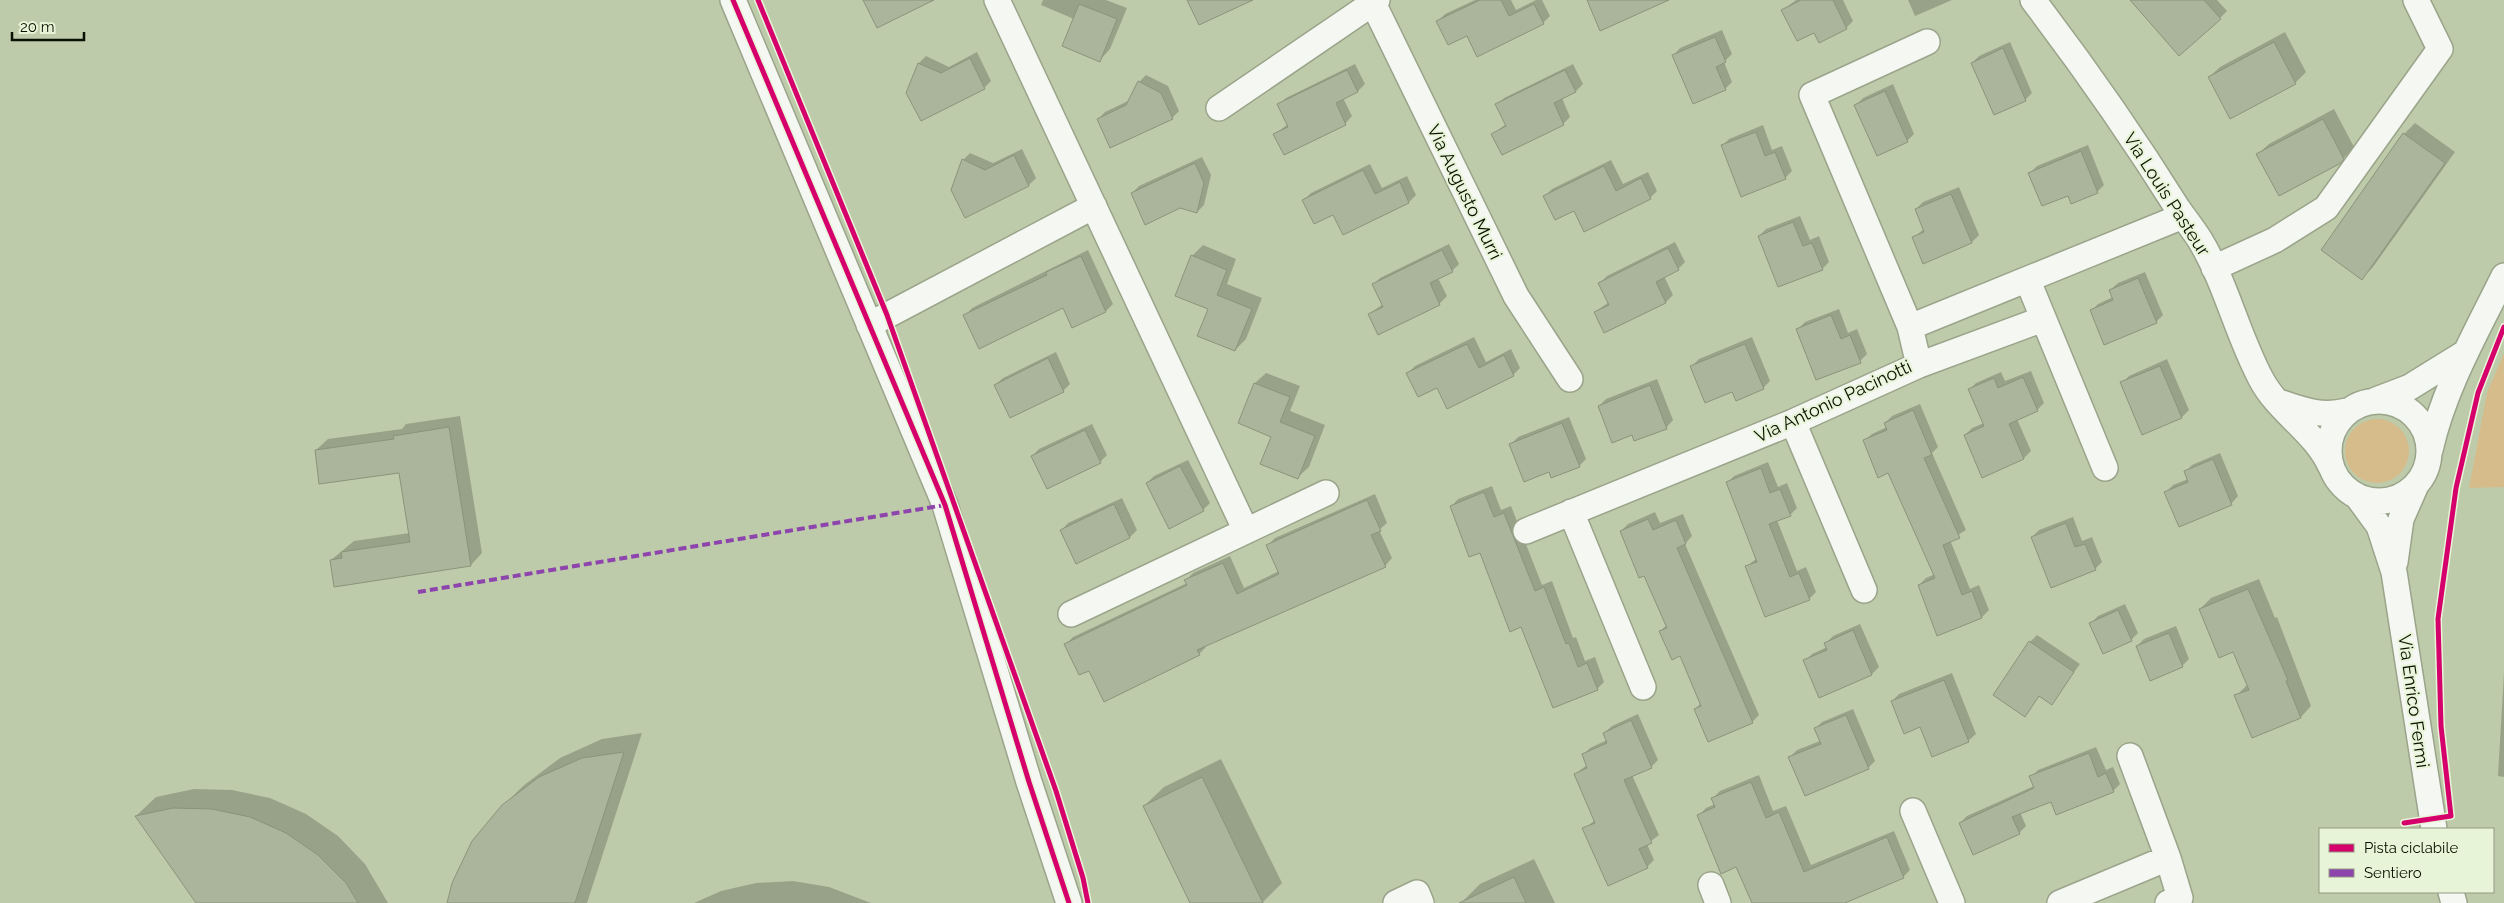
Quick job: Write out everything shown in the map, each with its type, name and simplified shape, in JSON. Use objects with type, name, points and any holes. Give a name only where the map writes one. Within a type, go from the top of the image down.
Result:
[{"type":"street","points":[[733,0],[945,505],[1029,782],[1069,903]]},
{"type":"street","points":[[997,0],[1246,530]]},
{"type":"street","points":[[2214,268],[2275,240],[2326,208],[2440,49],[2416,0]]},
{"type":"street","points":[[1219,108],[1375,2]]},
{"type":"street","name":"Via Augusto Murri","points":[[1375,2],[1516,296],[1570,379]]},
{"type":"street","name":"Via Louis Pasteur","points":[[2039,2],[2200,239],[2214,268],[2242,341],[2262,381],[2278,402],[2321,446],[2331,467]]},
{"type":"street","name":"Via Antonio Pacinotti","points":[[1526,531],[1793,422],[1919,365],[1910,327],[1812,95],[1927,42]]},
{"type":"street","points":[[868,325],[1094,206]]},
{"type":"street","points":[[1910,327],[2028,281],[2183,216]]},
{"type":"street","points":[[2347,411],[2336,423],[2330,436],[2328,452],[2331,467],[2342,485],[2357,496],[2375,501],[2402,496],[2416,485],[2426,470],[2438,416],[2465,353],[2504,276]]},
{"type":"street","points":[[2028,281],[2105,468]]},
{"type":"street","points":[[1919,365],[2043,319]]},
{"type":"street","points":[[2278,402],[2313,414],[2333,414],[2347,411],[2362,403],[2376,400],[2410,387],[2465,353]]},
{"type":"street","points":[[2376,400],[2399,404],[2416,416],[2426,433],[2429,452]]},
{"type":"street","points":[[1793,422],[1864,590]]},
{"type":"street","name":"Via Enrico Fermi","points":[[2394,572],[2396,542],[2401,519],[2416,485]]},
{"type":"street","points":[[1071,614],[1326,493]]},
{"type":"street","name":"Via Enrico Fermi","points":[[2357,496],[2380,526],[2394,572],[2434,828]]},
{"type":"street","points":[[1571,512],[1643,687]]},
{"type":"street","points":[[2130,756],[2168,858],[2180,898],[2168,903]]},
{"type":"street","points":[[1914,811],[1952,903]]},
{"type":"street","points":[[2060,903],[2168,858]]},
{"type":"street","points":[[1396,903],[1417,893],[1421,903]]},
{"type":"shaded area","points":[[2504,353],[2504,487],[2469,488],[2487,393]]},
{"type":"shaded area","points":[[2377,419],[2395,425],[2403,433],[2409,451],[2403,469],[2395,477],[2377,483],[2359,477],[2351,469],[2345,451],[2351,433],[2359,425]]},
{"type":"building","points":[[863,0],[934,0],[877,28]]},
{"type":"building","points":[[1187,0],[1253,0],[1199,25]]},
{"type":"building","points":[[1480,0],[1501,0],[1509,16],[1534,4],[1544,24],[1477,57],[1467,36],[1448,45],[1436,21]]},
{"type":"building","points":[[1587,0],[1669,0],[1600,31]]},
{"type":"building","points":[[1801,0],[1833,0],[1847,29],[1819,43],[1814,33],[1797,41],[1781,10]]},
{"type":"building","points":[[2130,0],[2204,0],[2221,19],[2179,56]]},
{"type":"building","points":[[1079,4],[1117,19],[1100,62],[1062,46]]},
{"type":"building","points":[[1715,37],[1726,62],[1716,67],[1726,90],[1693,104],[1672,55]]},
{"type":"building","points":[[2274,42],[2296,84],[2230,119],[2208,77]]},
{"type":"building","points":[[2003,48],[2026,101],[1994,115],[1971,63]]},
{"type":"building","points":[[970,58],[985,89],[921,121],[906,93],[918,63],[941,73]]},
{"type":"building","points":[[1347,70],[1358,92],[1336,103],[1346,125],[1284,155],[1273,134],[1288,127],[1277,104]]},
{"type":"building","points":[[1565,70],[1576,92],[1554,103],[1564,125],[1502,155],[1491,134],[1506,126],[1495,104]]},
{"type":"building","points":[[1138,81],[1161,93],[1173,119],[1110,148],[1097,119],[1126,105]]},
{"type":"building","points":[[1885,91],[1908,142],[1877,156],[1854,105]]},
{"type":"building","points":[[2323,119],[2344,159],[2341,163],[2279,196],[2256,154]]},
{"type":"building","points":[[1756,132],[1765,156],[1775,152],[1786,179],[1741,197],[1721,145]]},
{"type":"building","points":[[2403,133],[2445,163],[2362,280],[2321,250]]},
{"type":"building","points":[[2081,151],[2098,193],[2071,204],[2068,196],[2042,206],[2028,173]]},
{"type":"building","points":[[1014,155],[1029,186],[965,218],[951,190],[962,159],[985,170]]},
{"type":"building","points":[[1195,163],[1204,183],[1197,213],[1180,208],[1145,225],[1131,193]]},
{"type":"building","points":[[1604,166],[1616,191],[1641,178],[1651,199],[1584,232],[1574,211],[1555,220],[1543,196]]},
{"type":"building","points":[[1363,170],[1375,194],[1400,182],[1409,203],[1343,235],[1333,215],[1314,224],[1302,200]]},
{"type":"building","points":[[1951,194],[1972,243],[1923,264],[1912,237],[1924,232],[1915,209]]},
{"type":"building","points":[[1793,222],[1803,246],[1812,243],[1823,270],[1778,287],[1758,236]]},
{"type":"building","points":[[1668,248],[1679,270],[1656,282],[1666,303],[1604,333],[1594,312],[1609,305],[1598,283]]},
{"type":"building","points":[[1442,250],[1453,272],[1430,283],[1440,305],[1378,335],[1368,314],[1383,307],[1372,284]]},
{"type":"building","points":[[1191,255],[1227,270],[1217,295],[1252,309],[1235,351],[1197,336],[1208,309],[1175,296]]},
{"type":"building","points":[[1081,256],[1106,312],[1072,328],[1063,308],[979,349],[963,315],[1047,275],[1046,272]]},
{"type":"building","points":[[2138,278],[2157,323],[2104,345],[2090,310],[2113,300],[2109,290]]},
{"type":"building","points":[[1831,315],[1841,339],[1850,335],[1861,363],[1816,380],[1796,329]]},
{"type":"building","points":[[1467,344],[1479,368],[1504,355],[1514,376],[1447,409],[1437,388],[1418,397],[1406,373]]},
{"type":"building","points":[[1745,344],[1764,389],[1736,401],[1732,392],[1705,403],[1690,366]]},
{"type":"building","points":[[1048,358],[1064,392],[1010,418],[994,385]]},
{"type":"building","points":[[2160,366],[2182,418],[2142,435],[2120,382]]},
{"type":"building","points":[[2023,377],[2038,411],[2009,424],[2024,459],[1982,478],[1964,435],[1984,426],[1968,389],[1994,378],[1998,388]]},
{"type":"building","points":[[1254,383],[1290,397],[1280,422],[1315,436],[1298,479],[1260,464],[1271,437],[1238,423]]},
{"type":"building","points":[[1650,385],[1667,429],[1634,441],[1632,435],[1612,443],[1598,406]]},
{"type":"building","points":[[1913,410],[1932,455],[1924,458],[1960,538],[1943,545],[1962,595],[1972,591],[1982,618],[1937,636],[1918,585],[1935,578],[1888,473],[1878,478],[1863,440],[1887,430],[1884,423]]},
{"type":"building","points":[[1562,423],[1580,467],[1551,478],[1549,472],[1524,482],[1509,444]]},
{"type":"building","points":[[449,427],[471,566],[334,587],[330,560],[342,558],[341,552],[410,542],[399,473],[319,484],[315,450],[394,439],[393,436]]},
{"type":"building","points":[[1085,430],[1101,463],[1047,489],[1031,456]]},
{"type":"building","points":[[2213,459],[2232,505],[2179,527],[2164,492],[2188,482],[2184,471]]},
{"type":"building","points":[[1180,466],[1204,511],[1169,529],[1146,483]]},
{"type":"building","points":[[1761,468],[1770,493],[1780,489],[1791,516],[1769,524],[1790,577],[1799,573],[1810,600],[1765,617],[1745,566],[1757,562],[1726,482]]},
{"type":"building","points":[[1484,492],[1494,517],[1504,513],[1535,591],[1544,587],[1566,644],[1569,643],[1578,667],[1587,663],[1598,690],[1553,708],[1521,627],[1510,632],[1480,553],[1469,557],[1450,506]]},
{"type":"building","points":[[1367,500],[1381,531],[1371,535],[1386,567],[1197,650],[1200,655],[1104,702],[1089,671],[1079,675],[1064,644],[1187,585],[1184,580],[1223,563],[1237,594],[1279,574],[1266,545]]},
{"type":"building","points":[[1114,504],[1130,538],[1076,564],[1060,530]]},
{"type":"building","points":[[1648,519],[1653,530],[1676,520],[1686,544],[1677,548],[1753,723],[1708,742],[1694,709],[1701,706],[1680,656],[1672,660],[1659,631],[1667,628],[1644,576],[1639,578],[1620,531]]},
{"type":"building","points":[[2066,523],[2075,547],[2085,544],[2096,570],[2051,588],[2031,537]]},
{"type":"building","points":[[2248,589],[2288,680],[2286,681],[2301,718],[2252,738],[2234,695],[2249,690],[2233,652],[2219,658],[2199,609]]},
{"type":"building","points":[[2118,610],[2132,641],[2103,654],[2089,623]]},
{"type":"building","points":[[1853,630],[1872,675],[1819,698],[1803,660],[1827,650],[1824,643]]},
{"type":"building","points":[[2169,633],[2183,667],[2150,681],[2136,646]]},
{"type":"building","points":[[2029,641],[2074,672],[2052,705],[2039,696],[2025,717],[1993,695]]},
{"type":"building","points":[[1944,680],[1969,742],[1932,757],[1920,727],[1904,734],[1891,701]]},
{"type":"building","points":[[1846,715],[1869,769],[1805,796],[1788,757],[1821,744],[1814,728]]},
{"type":"building","points":[[1631,720],[1652,768],[1624,780],[1652,843],[1639,849],[1648,868],[1608,886],[1582,828],[1595,823],[1574,774],[1587,768],[1582,754],[1607,743],[1603,733]]},
{"type":"building","points":[[624,752],[575,903],[447,903],[452,883],[472,841],[502,805],[539,777],[582,758]]},
{"type":"building","points":[[2089,753],[2098,777],[2106,773],[2114,792],[2056,815],[2051,802],[2012,817],[2020,834],[1973,855],[1959,823],[2034,788],[2029,776]]},
{"type":"building","points":[[1202,777],[1263,903],[1190,903],[1143,806]]},
{"type":"building","points":[[1751,782],[1766,818],[1779,812],[1804,872],[1887,837],[1904,878],[1845,903],[1752,903],[1736,867],[1721,874],[1697,815],[1715,807],[1711,798]]},
{"type":"building","points":[[173,808],[212,809],[250,817],[286,833],[318,855],[346,883],[358,903],[196,903],[135,816]]},
{"type":"building","points":[[1514,877],[1526,903],[1459,903]]},
{"type":"marked path","points":[[418,592],[945,505]]},
{"type":"cycle path","points":[[733,0],[945,505],[1029,782],[1069,903]]},
{"type":"cycle path","points":[[758,0],[887,315],[1056,791],[1083,878],[1088,903]]},
{"type":"cycle path","points":[[2404,823],[2451,816],[2441,726],[2438,619],[2456,488],[2478,393],[2504,327]]}]
